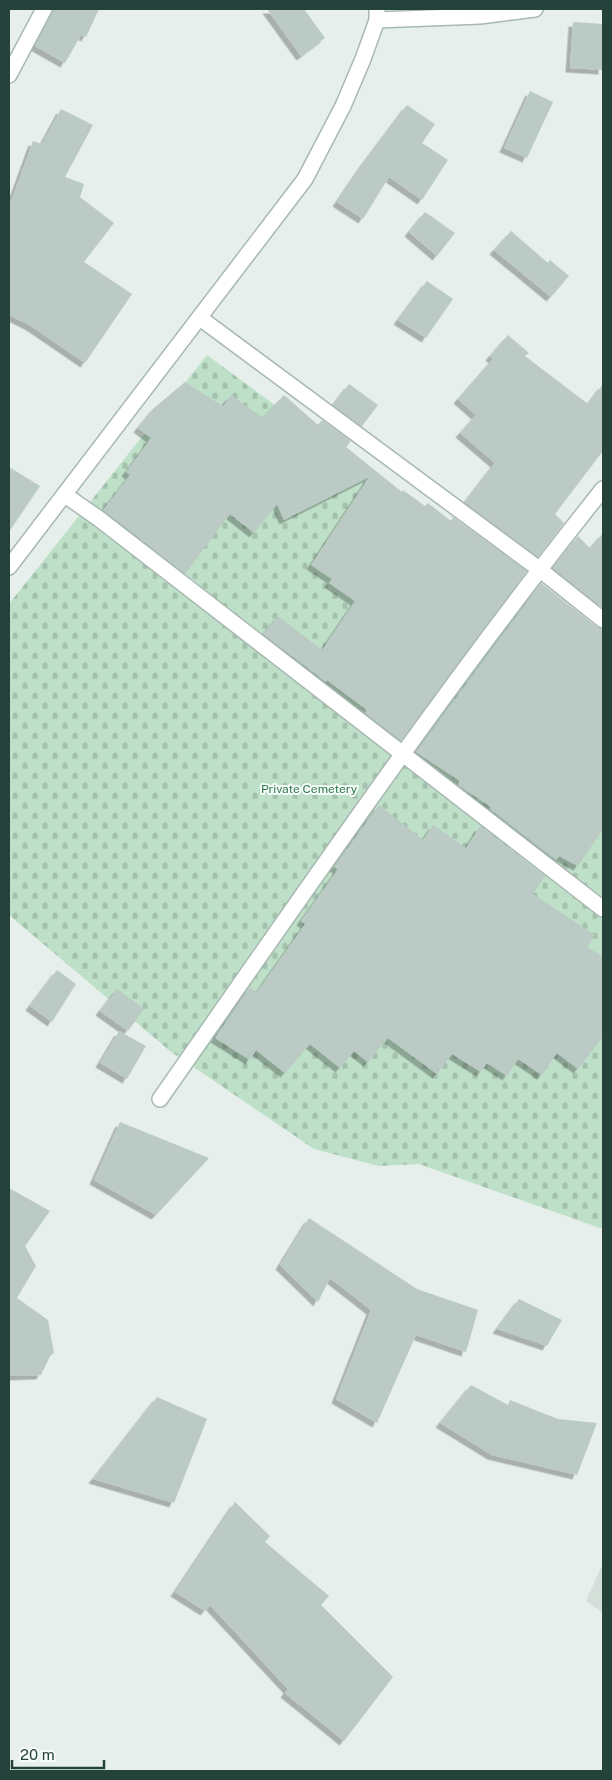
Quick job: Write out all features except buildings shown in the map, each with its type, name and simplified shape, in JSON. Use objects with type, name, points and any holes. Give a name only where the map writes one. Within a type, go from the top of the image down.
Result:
[{"type":"street","points":[[9,75],[44,9]]},
{"type":"street","points":[[9,568],[305,179],[343,106],[363,59],[377,14],[480,16],[535,9]]},
{"type":"street","points":[[200,318],[539,569],[603,620]]},
{"type":"street","points":[[160,1099],[402,754],[539,569],[603,489]]},
{"type":"street","points":[[65,495],[98,518],[603,910]]},
{"type":"shaded area","points":[[603,1563],[603,1613],[586,1601]]},
{"type":"green space","name":"Private Cemetery","points":[[207,355],[603,648],[603,1229],[419,1164],[378,1166],[314,1149],[170,1051],[9,915],[9,604]]}]
